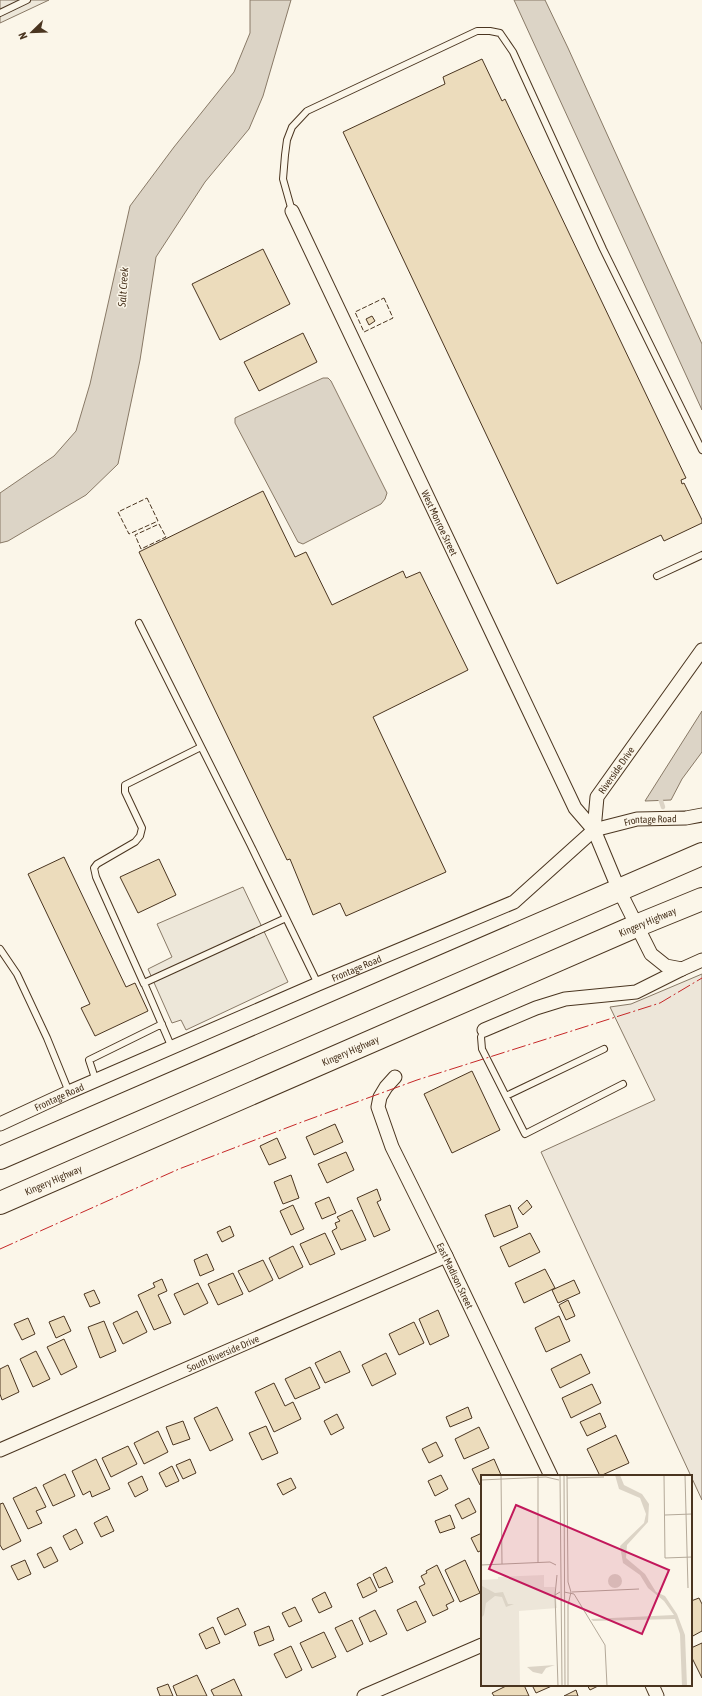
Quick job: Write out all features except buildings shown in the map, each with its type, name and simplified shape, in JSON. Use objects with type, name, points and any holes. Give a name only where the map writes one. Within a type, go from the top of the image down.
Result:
[{"type":"highway","points":[[0,1158],[702,854]]},
{"type":"highway","name":"Kingery Highway","points":[[0,1203],[636,926],[702,899]]},
{"type":"street","name":"West Monroe Street","points":[[292,211],[575,808],[594,830]]},
{"type":"street","name":"Riverside Drive","points":[[636,926],[594,830],[597,797],[702,650]]},
{"type":"street","name":"Frontage Road","points":[[0,1124],[96,1080],[318,984],[514,902],[594,830],[637,819],[686,818],[702,815]]},
{"type":"street","points":[[636,926],[651,954],[666,966],[682,969]]},
{"type":"street","points":[[484,1030],[536,1008],[565,999],[636,992],[702,960]]},
{"type":"street","name":"East Madison Street","points":[[395,1077],[383,1092],[378,1107],[392,1147],[551,1475]]},
{"type":"street","name":"South Riverside Drive","points":[[0,1450],[446,1256]]},
{"type":"street","points":[[364,1696],[481,1645]]},
{"type":"street","points":[[652,1686],[657,1696]]},
{"type":"lane","points":[[0,13],[27,0]]},
{"type":"lane","points":[[292,211],[283,179],[287,140],[292,127],[307,111],[477,31],[500,33],[513,52],[603,249],[702,450]]},
{"type":"lane","points":[[656,576],[702,556]]},
{"type":"lane","points":[[139,623],[318,984]]},
{"type":"lane","points":[[172,1048],[96,877],[94,868],[97,864],[136,842],[140,836],[142,828],[125,792],[126,785],[201,747]]},
{"type":"lane","points":[[144,984],[286,918]]},
{"type":"lane","points":[[0,949],[17,974],[47,1038],[69,1092]]},
{"type":"lane","points":[[96,1080],[89,1060],[162,1024]]},
{"type":"lane","points":[[484,1030],[481,1037],[482,1050],[525,1134],[623,1084]]},
{"type":"lane","points":[[506,1096],[604,1049]]},
{"type":"shaded area","points":[[0,0],[49,0],[0,23]]},
{"type":"shaded area","points":[[243,887],[288,982],[186,1030],[181,1020],[172,1023],[148,969],[172,957],[157,924]]},
{"type":"shaded area","points":[[702,974],[702,1500],[692,1478],[692,1475],[690,1475],[541,1152],[655,1100],[610,1007],[631,1004]]},
{"type":"water","name":"Salt Creek","points":[[250,0],[291,0],[263,96],[249,129],[205,182],[156,257],[140,360],[118,464],[86,495],[8,541],[0,543],[0,493],[54,456],[76,431],[90,384],[130,206],[174,147],[234,72],[250,33]]},
{"type":"water","points":[[514,0],[545,0],[568,48],[702,344],[702,410]]},
{"type":"water","points":[[323,378],[328,378],[331,381],[387,493],[381,504],[303,544],[298,542],[235,423],[235,418]]},
{"type":"water","points":[[702,711],[702,752],[682,779],[671,800],[645,801]]},
{"type":"waterway","points":[[661,796],[660,798],[663,807]]},
{"type":"fence","points":[[384,298],[393,318],[364,332],[355,312],[384,298]]},
{"type":"fence","points":[[147,498],[158,521],[129,534],[118,512],[147,498]]},
{"type":"fence","points":[[159,524],[166,537],[141,549],[135,535],[159,524]]},
{"type":"power","points":[[0,1249],[179,1169],[417,1080],[660,1003],[702,978]]}]
